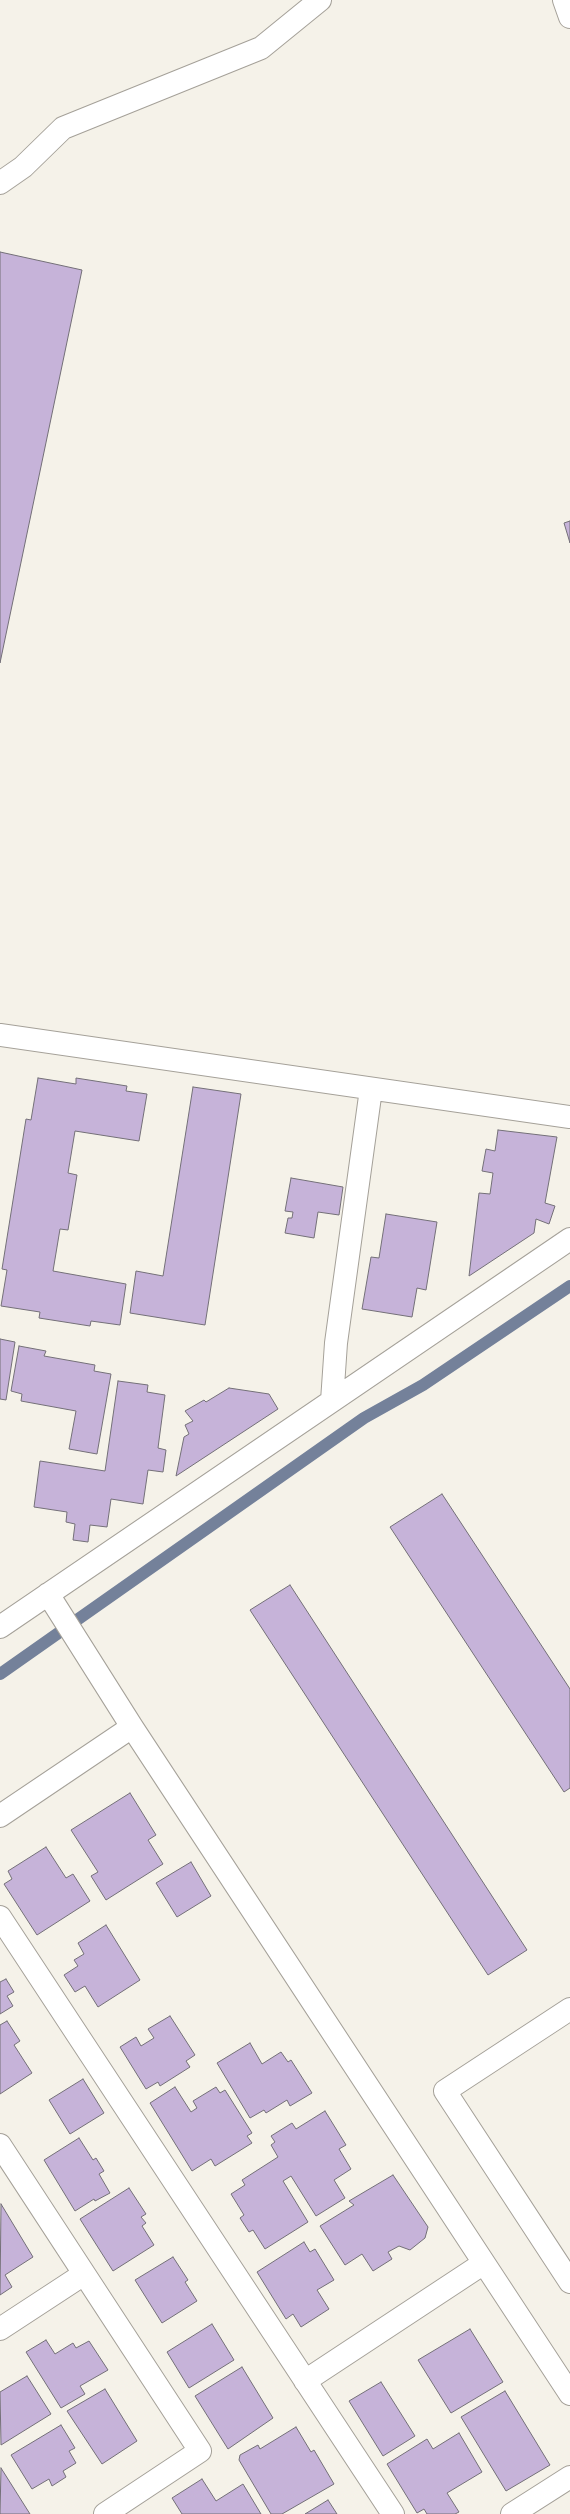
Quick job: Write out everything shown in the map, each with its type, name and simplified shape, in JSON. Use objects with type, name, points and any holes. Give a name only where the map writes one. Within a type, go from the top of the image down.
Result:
[{"type":"street","points":[[0,183],[23,167],[63,128],[261,48],[320,0]]},
{"type":"street","points":[[564,0],[570,17]]},
{"type":"street","points":[[0,1035],[570,1117]]},
{"type":"street","points":[[332,1401],[336,1342],[371,1089]]},
{"type":"street","points":[[0,1627],[570,1239]]},
{"type":"street","points":[[48,1594],[132,1727],[570,2394]]},
{"type":"street","points":[[0,1816],[132,1727]]},
{"type":"street","points":[[0,1917],[393,2514]]},
{"type":"street","points":[[570,2008],[445,2091],[570,2282]]},
{"type":"street","points":[[0,2145],[200,2451],[105,2514]]},
{"type":"street","points":[[305,2381],[484,2263]]},
{"type":"street","points":[[0,2329],[84,2274]]},
{"type":"street","points":[[512,2514],[570,2477]]},
{"type":"building","points":[[0,252],[82,270],[0,663]]},
{"type":"building","points":[[570,521],[570,543],[564,523]]},
{"type":"building","points":[[38,1078],[76,1084],[76,1078],[127,1086],[126,1091],[147,1094],[139,1141],[75,1131],[68,1173],[77,1175],[68,1230],[60,1229],[53,1271],[126,1284],[120,1325],[91,1321],[90,1326],[39,1318],[40,1312],[1,1306],[7,1270],[2,1269],[26,1119],[31,1120]]},
{"type":"building","points":[[193,1087],[241,1094],[205,1325],[130,1313],[136,1271],[163,1276]]},
{"type":"building","points":[[498,1130],[557,1137],[545,1203],[555,1206],[549,1224],[536,1219],[534,1233],[469,1276],[479,1193],[490,1194],[493,1173],[482,1171],[486,1149],[495,1151]]},
{"type":"building","points":[[291,1178],[343,1187],[339,1215],[318,1212],[314,1238],[285,1233],[288,1218],[292,1218],[293,1212],[285,1211]]},
{"type":"building","points":[[386,1214],[437,1222],[426,1290],[417,1288],[412,1317],[362,1309],[371,1257],[379,1258]]},
{"type":"building","points":[[0,1339],[15,1342],[6,1400],[0,1399]]},
{"type":"building","points":[[19,1346],[46,1351],[44,1356],[95,1365],[94,1371],[111,1374],[97,1454],[69,1449],[76,1411],[21,1401],[22,1394],[11,1391]]},
{"type":"building","points":[[118,1381],[148,1385],[147,1392],[165,1395],[158,1448],[166,1450],[163,1472],[148,1470],[143,1504],[111,1499],[107,1527],[90,1525],[88,1542],[73,1540],[75,1524],[66,1522],[67,1512],[34,1507],[40,1461],[105,1471]]},
{"type":"building","points":[[229,1388],[269,1394],[278,1409],[176,1476],[184,1437],[189,1434],[185,1425],[193,1421],[185,1411],[204,1400],[206,1402]]},
{"type":"building","points":[[442,1494],[570,1689],[570,1788],[564,1792],[390,1527]]},
{"type":"building","points":[[290,1585],[527,1950],[488,1975],[250,1610]]},
{"type":"building","points":[[130,1793],[156,1835],[148,1840],[163,1864],[106,1900],[91,1876],[98,1872],[71,1830]]},
{"type":"building","points":[[46,1847],[66,1878],[73,1874],[90,1901],[37,1935],[4,1884],[12,1879],[8,1871]]},
{"type":"building","points":[[191,1862],[211,1896],[177,1917],[156,1883]]},
{"type":"building","points":[[106,1925],[140,1980],[98,2007],[85,1986],[75,1992],[64,1975],[78,1966],[74,1960],[84,1954],[78,1943]]},
{"type":"building","points":[[6,1979],[14,1992],[7,1996],[13,2006],[0,2014],[0,1982]]},
{"type":"building","points":[[170,2016],[195,2055],[186,2061],[190,2067],[160,2086],[158,2082],[146,2089],[120,2047],[136,2037],[141,2046],[154,2038],[148,2029]]},
{"type":"building","points":[[7,2021],[20,2041],[14,2045],[32,2073],[0,2094],[0,2025]]},
{"type":"building","points":[[250,2043],[262,2064],[281,2052],[288,2062],[291,2060],[312,2093],[290,2106],[287,2100],[266,2113],[264,2110],[250,2118],[217,2063]]},
{"type":"building","points":[[83,2079],[104,2113],[70,2134],[49,2100]]},
{"type":"building","points":[[175,2087],[191,2112],[197,2108],[193,2101],[216,2087],[220,2093],[225,2090],[252,2133],[247,2136],[252,2143],[215,2166],[211,2159],[192,2171],[150,2103]]},
{"type":"building","points":[[325,2111],[346,2145],[339,2149],[351,2169],[334,2180],[345,2198],[316,2216],[291,2176],[283,2181],[308,2222],[265,2249],[253,2230],[249,2232],[240,2218],[244,2215],[231,2194],[245,2185],[242,2180],[278,2157],[271,2145],[275,2142],[271,2136],[292,2123],[296,2129]]},
{"type":"building","points":[[79,2138],[93,2160],[96,2158],[104,2171],[99,2174],[110,2193],[95,2201],[94,2199],[75,2211],[44,2160]]},
{"type":"building","points":[[393,2175],[428,2227],[425,2238],[410,2250],[399,2246],[388,2252],[392,2259],[373,2271],[362,2254],[345,2265],[320,2226],[354,2205],[349,2201]]},
{"type":"building","points":[[129,2188],[146,2214],[141,2217],[146,2223],[142,2226],[154,2245],[113,2271],[80,2219]]},
{"type":"building","points":[[1,2204],[33,2257],[5,2275],[12,2287],[0,2295]]},
{"type":"building","points":[[304,2242],[310,2252],[315,2249],[334,2280],[317,2290],[329,2309],[301,2327],[293,2314],[286,2319],[257,2272]]},
{"type":"building","points":[[173,2257],[188,2280],[185,2282],[197,2301],[162,2323],[135,2280]]},
{"type":"building","points":[[212,2324],[234,2360],[189,2388],[167,2352]]},
{"type":"building","points":[[470,2329],[503,2382],[451,2413],[418,2360]]},
{"type":"building","points":[[46,2340],[55,2354],[73,2343],[76,2348],[89,2341],[108,2370],[80,2386],[85,2394],[61,2408],[26,2352]]},
{"type":"building","points":[[242,2367],[273,2418],[228,2449],[195,2396]]},
{"type":"building","points":[[27,2376],[51,2414],[1,2445],[0,2392]]},
{"type":"building","points":[[381,2382],[415,2436],[383,2456],[349,2401]]},
{"type":"building","points":[[105,2389],[137,2441],[102,2464],[67,2411]]},
{"type":"building","points":[[505,2391],[550,2465],[506,2491],[461,2417]]},
{"type":"building","points":[[61,2425],[75,2448],[69,2451],[76,2463],[63,2471],[66,2477],[52,2486],[49,2479],[32,2489],[11,2455]]},
{"type":"building","points":[[296,2427],[311,2452],[314,2450],[334,2484],[282,2514],[271,2514],[239,2460],[240,2455],[258,2445],[260,2449]]},
{"type":"building","points":[[459,2433],[482,2472],[447,2493],[459,2512],[455,2514],[427,2514],[424,2509],[417,2513],[387,2464],[427,2439],[433,2449]]},
{"type":"building","points":[[1,2468],[30,2514],[0,2514]]},
{"type":"building","points":[[202,2479],[216,2501],[243,2484],[261,2514],[182,2514],[172,2498]]},
{"type":"building","points":[[328,2500],[337,2514],[305,2514]]},
{"type":"waterway","points":[[0,1674],[364,1418],[423,1385],[570,1286]]}]
